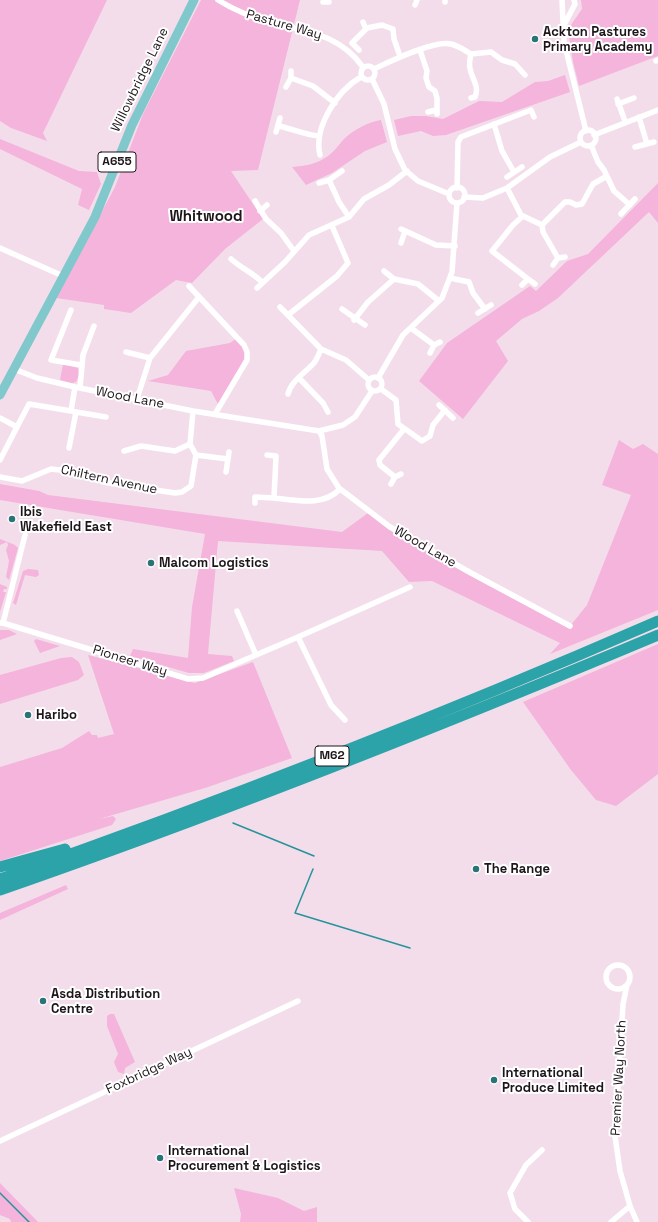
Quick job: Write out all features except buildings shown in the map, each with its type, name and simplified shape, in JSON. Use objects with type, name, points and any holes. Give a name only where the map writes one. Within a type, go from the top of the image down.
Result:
[{"type":"highway","name":"M62","points":[[0,879],[170,818],[474,700],[658,621]]},
{"type":"highway","name":"M62","points":[[0,890],[103,854],[355,759],[658,635]]},
{"type":"highway","name":"M62","points":[[0,867],[170,818]]},
{"type":"highway","name":"M62","points":[[0,896],[103,854]]},
{"type":"main road","name":"Willowbridge Lane","points":[[13,369],[95,217],[132,123],[194,0]]},
{"type":"main road","name":"A655","points":[[0,396],[1,386],[13,369]]},
{"type":"street","name":"Pasture Way","points":[[218,0],[236,11],[269,22],[321,34],[347,50],[363,67]]},
{"type":"street","points":[[562,0],[564,42],[568,64],[586,131]]},
{"type":"street","points":[[563,28],[575,4],[574,0]]},
{"type":"street","points":[[363,22],[366,29]]},
{"type":"street","points":[[359,50],[352,43],[366,29],[382,25],[391,28],[395,32],[394,39],[400,56]]},
{"type":"street","points":[[391,28],[398,25]]},
{"type":"street","points":[[374,69],[400,56],[440,44],[450,44],[461,47],[471,54],[491,52],[502,60],[515,64],[526,75]]},
{"type":"street","points":[[420,50],[427,71],[426,78],[430,87],[435,90],[437,98],[437,112],[428,112]]},
{"type":"street","points":[[471,54],[470,68],[476,82],[477,93],[476,97],[471,98]]},
{"type":"street","points":[[361,77],[360,71],[363,67],[370,66],[374,69]]},
{"type":"street","points":[[372,79],[375,74],[374,69]]},
{"type":"street","points":[[286,87],[291,78],[290,71]]},
{"type":"street","points":[[361,77],[367,80],[372,79]]},
{"type":"street","points":[[320,155],[319,136],[323,123],[348,85],[361,77]]},
{"type":"street","points":[[291,78],[313,86],[335,103]]},
{"type":"street","points":[[372,79],[384,104],[395,149],[407,171],[420,182],[449,194],[451,200],[457,203],[462,202],[464,197],[463,191],[457,188],[451,190],[449,194]]},
{"type":"street","points":[[477,93],[483,97]]},
{"type":"street","points":[[625,121],[618,101],[634,98]]},
{"type":"street","points":[[457,188],[458,142],[461,137],[530,110],[534,117]]},
{"type":"street","points":[[594,135],[625,121],[658,110]]},
{"type":"street","points":[[639,117],[647,144]]},
{"type":"street","points":[[280,118],[278,129],[292,129],[306,135],[319,136]]},
{"type":"street","points":[[494,124],[502,152],[514,172]]},
{"type":"street","points":[[581,142],[584,145],[591,145],[595,142],[594,135],[591,131],[586,131]]},
{"type":"street","points":[[581,142],[581,136],[586,131]]},
{"type":"street","points":[[464,197],[483,198],[507,188],[550,157],[581,142]]},
{"type":"street","points":[[635,147],[654,142]]},
{"type":"street","points":[[591,145],[598,162],[614,191],[630,205]]},
{"type":"street","points":[[507,177],[522,166]]},
{"type":"street","points":[[319,183],[329,180],[342,170]]},
{"type":"street","points":[[257,288],[312,233],[332,226],[349,217],[364,199],[389,185],[407,171]]},
{"type":"street","points":[[542,225],[565,202],[570,202],[576,205],[582,204],[593,184],[607,176]]},
{"type":"street","points":[[329,180],[339,202],[349,217]]},
{"type":"street","points":[[507,188],[517,209],[523,216],[542,225]]},
{"type":"street","points":[[621,214],[635,199]]},
{"type":"street","points":[[256,201],[260,211],[266,219],[280,233],[294,251]]},
{"type":"street","points":[[378,378],[404,335],[442,298],[450,278],[455,246],[457,203]]},
{"type":"street","points":[[260,211],[267,205]]},
{"type":"street","points":[[523,216],[490,249],[535,284]]},
{"type":"street","points":[[542,225],[543,232],[558,258]]},
{"type":"street","points":[[288,315],[338,276],[348,263],[332,226]]},
{"type":"street","points":[[401,243],[403,230],[436,245],[455,246]]},
{"type":"street","points":[[0,248],[63,276]]},
{"type":"street","points":[[553,265],[558,258],[566,257]]},
{"type":"street","points":[[231,259],[242,269],[252,272],[262,282]]},
{"type":"street","points":[[384,271],[394,279],[418,284],[439,302]]},
{"type":"street","points":[[450,278],[469,282],[473,293],[485,310]]},
{"type":"street","points":[[355,319],[368,302],[394,279]]},
{"type":"street","points":[[522,285],[528,279]]},
{"type":"street","points":[[189,286],[239,340],[247,352],[247,360],[215,414]]},
{"type":"street","points":[[137,399],[150,358],[199,297]]},
{"type":"street","points":[[478,314],[491,305]]},
{"type":"street","points":[[280,308],[321,349],[346,360],[369,380]]},
{"type":"street","points":[[342,309],[366,325]]},
{"type":"street","points":[[71,310],[51,360],[81,365]]},
{"type":"street","points":[[69,448],[73,411],[77,388],[82,373],[81,365],[83,354],[94,326]]},
{"type":"street","points":[[411,328],[434,345]]},
{"type":"street","points":[[430,353],[434,345],[440,342]]},
{"type":"street","points":[[288,394],[289,388],[308,367],[313,364],[321,349]]},
{"type":"street","points":[[126,352],[150,358]]},
{"type":"street","name":"Wood Lane","points":[[13,369],[37,378],[77,388],[193,411],[319,431],[343,425],[355,417],[372,391]]},
{"type":"street","points":[[373,377],[378,378],[382,382],[381,388],[377,391],[372,391],[368,386],[369,380],[373,377]]},
{"type":"street","points":[[299,378],[323,403],[328,412]]},
{"type":"street","points":[[381,388],[396,400],[397,421],[404,429],[418,440],[424,441],[430,436],[433,425],[444,410]]},
{"type":"street","points":[[0,460],[29,404],[106,417]]},
{"type":"street","points":[[439,405],[454,418]]},
{"type":"street","points":[[193,411],[190,444],[196,455],[228,459]]},
{"type":"street","points":[[0,418],[17,427]]},
{"type":"street","points":[[395,477],[380,465],[379,460],[404,429]]},
{"type":"street","name":"Wood Lane","points":[[319,431],[322,436],[327,469],[340,489],[390,526],[471,573],[570,626]]},
{"type":"street","points":[[124,451],[140,446],[175,451],[190,444]]},
{"type":"street","points":[[226,472],[229,452]]},
{"type":"street","name":"Chiltern Avenue","points":[[0,477],[22,481],[51,469],[88,473],[103,482],[175,493],[182,492],[191,486],[196,455]]},
{"type":"street","points":[[267,455],[276,456],[274,498]]},
{"type":"street","points":[[392,484],[395,477],[402,474]]},
{"type":"street","points":[[255,503],[255,497],[315,501],[328,498],[340,489]]},
{"type":"street","name":"Pioneer Way","points":[[25,535],[2,623],[188,679],[203,678],[410,587]]},
{"type":"street","points":[[237,611],[256,655]]},
{"type":"street","points":[[298,637],[331,705],[345,720]]},
{"type":"street","name":"Premier Way North","points":[[623,1004],[619,995],[609,986],[605,978],[607,970],[614,966],[621,965],[627,969],[630,978],[627,984],[623,1004],[615,1136],[620,1171],[630,1206],[637,1222]]},
{"type":"street","points":[[612,988],[620,989],[627,984]]},
{"type":"street","name":"Foxbridge Way","points":[[0,1141],[298,1001]]},
{"type":"street","points":[[528,1222],[515,1209],[510,1193],[526,1165],[542,1150]]},
{"type":"street","points":[[611,1222],[630,1206]]},
{"type":"shaded area","points":[[0,0],[107,0],[43,133],[47,141],[11,128],[0,121]]},
{"type":"shaded area","points":[[201,0],[300,0],[258,170],[231,171],[263,219],[225,249],[192,283],[176,280],[131,313],[104,309],[104,305],[56,298],[115,187],[143,114]]},
{"type":"shaded area","points":[[581,0],[658,0],[658,56],[579,86],[573,62],[568,29],[582,9]]},
{"type":"shaded area","points":[[565,75],[570,92],[446,135],[433,136],[421,131],[398,136],[394,120],[411,116],[426,116],[443,119],[479,101],[502,102],[535,82],[548,81]]},
{"type":"shaded area","points":[[381,120],[387,142],[365,151],[332,173],[306,185],[292,167],[311,164],[324,159],[353,132],[362,126]]},
{"type":"shaded area","points":[[0,139],[79,171],[97,172],[101,184],[89,210],[78,205],[82,189],[0,149]]},
{"type":"shaded area","points":[[658,183],[658,223],[649,212],[558,298],[539,311],[522,319],[496,341],[508,361],[463,419],[419,381],[447,343],[530,286],[536,291],[567,261],[588,254]]},
{"type":"shaded area","points":[[237,338],[248,356],[219,406],[211,391],[148,381],[168,375],[186,351],[230,343]]},
{"type":"shaded area","points":[[63,364],[78,368],[79,375],[76,382],[72,383],[60,380]]},
{"type":"shaded area","points":[[619,440],[633,449],[643,444],[658,454],[658,610],[550,654],[560,643],[432,581],[409,582],[382,551],[218,541],[208,654],[232,656],[234,661],[204,673],[189,673],[130,656],[133,649],[188,658],[192,607],[205,534],[0,500],[0,484],[39,491],[48,495],[342,532],[368,513],[570,626],[587,605],[631,495],[602,485]]},
{"type":"shaded area","points":[[0,539],[15,545],[18,548],[9,580],[6,577],[9,561],[6,550],[8,545],[7,542],[0,545]]},
{"type":"shaded area","points":[[28,569],[38,570],[39,575],[36,577],[25,575],[16,605],[13,603],[23,571]]},
{"type":"shaded area","points":[[0,584],[7,587],[7,589],[4,589],[3,592],[6,592],[0,612]]},
{"type":"shaded area","points":[[0,630],[9,630],[17,634],[0,640]]},
{"type":"shaded area","points":[[36,639],[60,646],[40,653],[34,641]]},
{"type":"shaded area","points":[[658,644],[658,774],[616,806],[596,800],[571,770],[523,702]]},
{"type":"shaded area","points":[[88,655],[195,683],[253,662],[292,758],[205,788],[99,819],[113,816],[116,819],[112,825],[0,861],[0,767],[62,748],[89,731],[92,735],[97,735],[98,738],[114,734]]},
{"type":"shaded area","points":[[72,657],[79,662],[84,675],[78,680],[0,704],[0,675],[61,658]]},
{"type":"shaded area","points":[[66,885],[68,889],[0,920],[0,913]]},
{"type":"shaded area","points":[[114,1014],[135,1062],[125,1068],[124,1074],[118,1072],[114,1062],[118,1054],[107,1026],[107,1016]]},
{"type":"shaded area","points":[[0,1183],[38,1222],[11,1222],[10,1219],[0,1215]]},
{"type":"shaded area","points":[[234,1188],[278,1198],[304,1211],[317,1207],[317,1222],[240,1222],[241,1214]]},
{"type":"waterway","points":[[233,823],[314,856]]},
{"type":"waterway","points":[[313,869],[295,913],[410,948]]},
{"type":"waterway","points":[[0,1193],[29,1222]]},
{"type":"place","name":"Ackton Pastures Primary Academy","points":[[535,39]]},
{"type":"place","name":"Ibis Wakefield East","points":[[12,519]]},
{"type":"place","name":"Malcom Logistics","points":[[151,563]]},
{"type":"place","name":"Haribo","points":[[28,715]]},
{"type":"place","name":"The Range","points":[[476,869]]},
{"type":"place","name":"Asda Distribution Centre","points":[[43,1001]]},
{"type":"place","name":"International Produce Limited","points":[[494,1080]]},
{"type":"place","name":"International Procurement & Logistics","points":[[160,1158]]},
{"type":"district","name":"Whitwood","points":[[206,217]]}]
